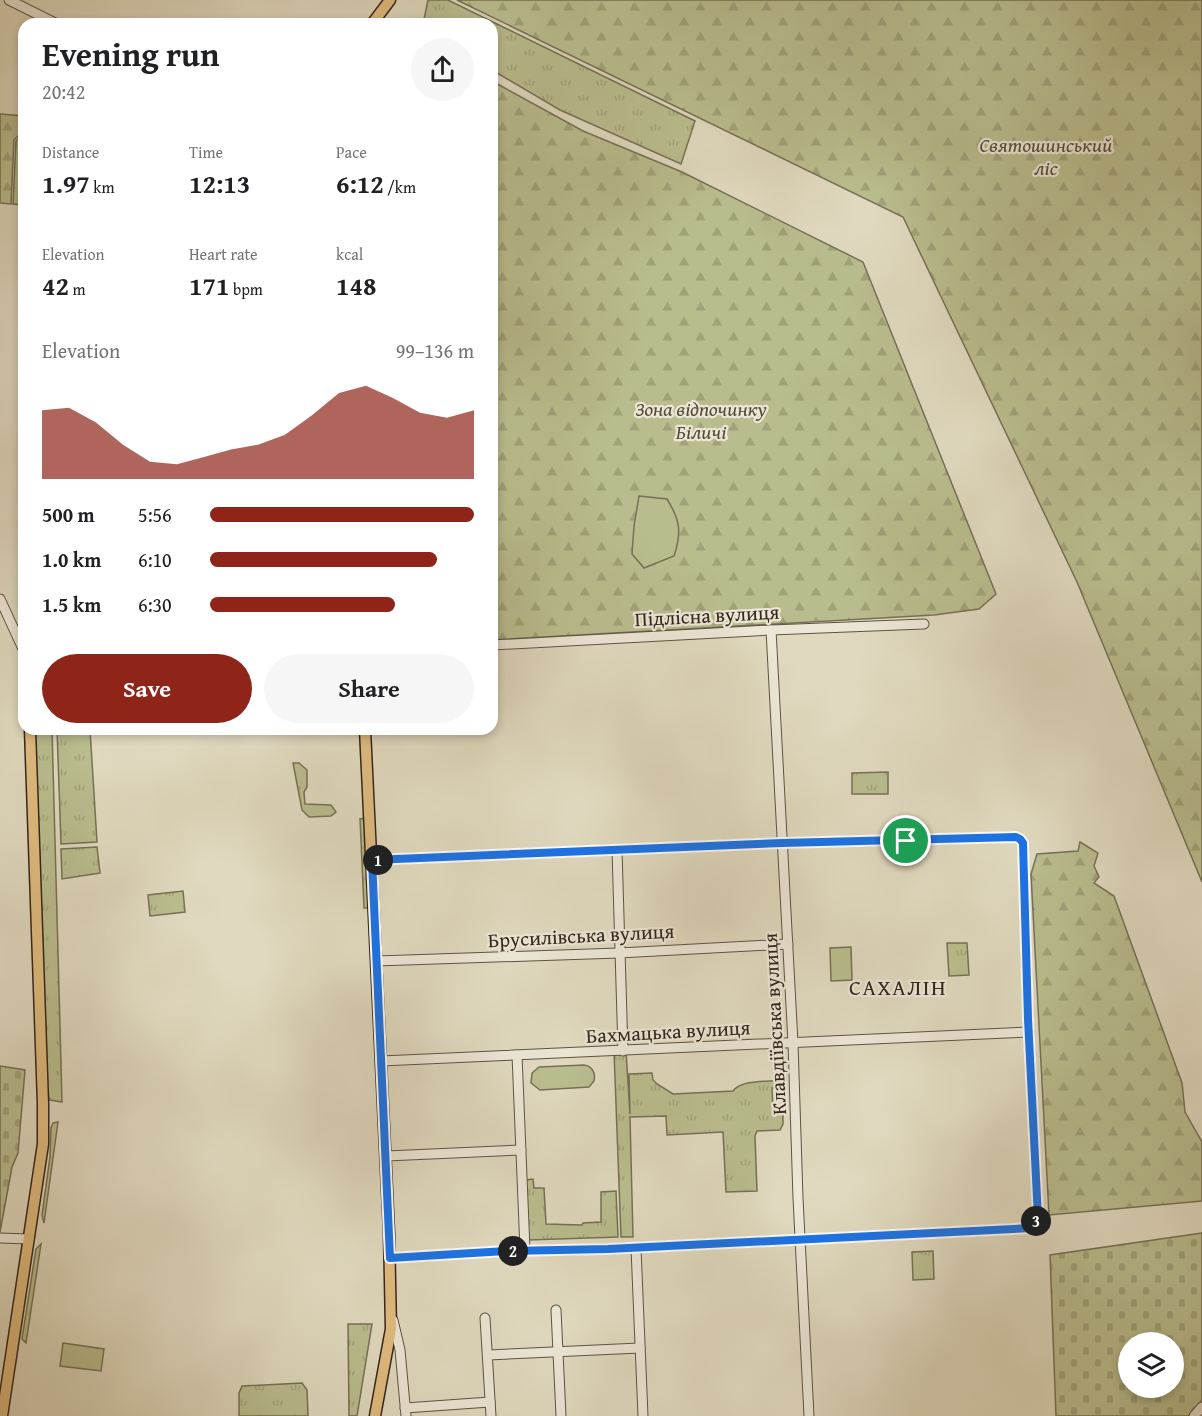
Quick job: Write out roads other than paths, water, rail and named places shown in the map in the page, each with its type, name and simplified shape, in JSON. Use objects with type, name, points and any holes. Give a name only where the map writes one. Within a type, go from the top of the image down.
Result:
[{"type":"main road","points":[[376,18],[390,0]]},
{"type":"main road","points":[[2,1416],[43,1144],[44,1118],[30,735]]},
{"type":"main road","points":[[365,735],[386,1156],[391,1312],[389,1347],[375,1416]]},
{"type":"street","points":[[9,0],[45,18]]},
{"type":"street","points":[[0,598],[18,638]]},
{"type":"street","name":"Підлісна вулиця","points":[[498,645],[924,624]]},
{"type":"street","name":"Клавдіївська вулиця","points":[[771,630],[793,1043],[808,1416]]},
{"type":"street","points":[[372,860],[782,843],[1016,837],[1023,843],[1038,1217],[1033,1228],[390,1258]]},
{"type":"street","points":[[617,850],[623,1051]]},
{"type":"street","name":"Брусилівська вулиця","points":[[376,961],[619,953],[788,944]]},
{"type":"street","name":"Бахмацька вулиця","points":[[381,1061],[1029,1032]]},
{"type":"street","points":[[517,1055],[525,1250]]},
{"type":"street","points":[[386,1156],[521,1150]]},
{"type":"street","points":[[0,1239],[29,1239]]},
{"type":"street","points":[[636,1248],[643,1416]]},
{"type":"street","points":[[556,1310],[561,1416]]},
{"type":"street","points":[[391,1312],[400,1350],[406,1412],[490,1402]]},
{"type":"street","points":[[485,1318],[492,1416]]},
{"type":"street","points":[[488,1355],[640,1348]]},
{"type":"street","points":[[1194,1416],[1202,1407]]},
{"type":"district","name":"САХАЛІН","points":[[898,987]]},
{"type":"park label","name":"Святошинський ліс","points":[[1046,156]]},
{"type":"park label","name":"Зона відпочинку Біличі","points":[[701,420]]}]
